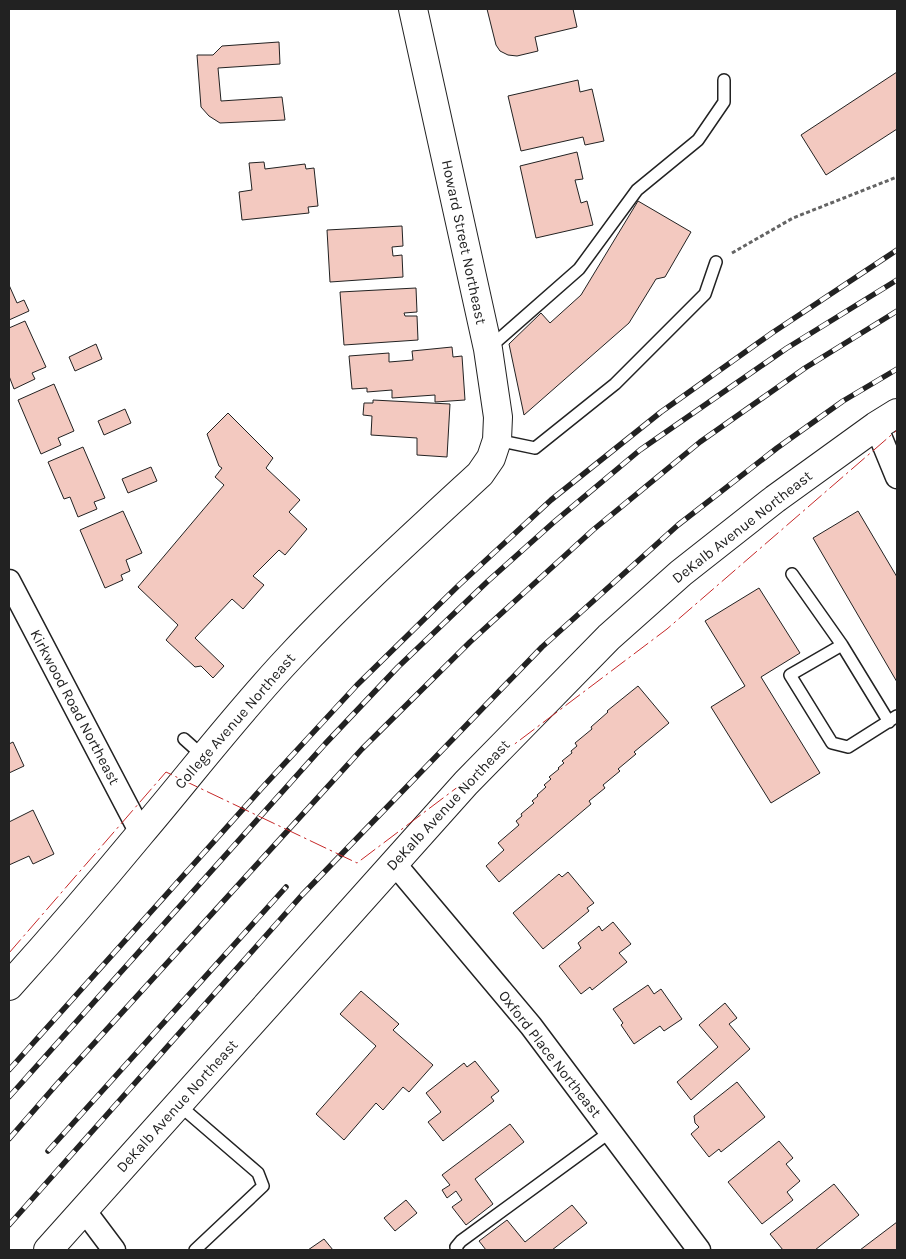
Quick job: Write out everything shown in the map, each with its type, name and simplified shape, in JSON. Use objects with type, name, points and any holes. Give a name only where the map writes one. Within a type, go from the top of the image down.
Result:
[{"type":"street","name":"Howard Street Northeast","points":[[413,9],[488,349],[498,417],[497,440],[491,458],[480,474]]},
{"type":"street","points":[[887,419],[897,477]]},
{"type":"street","name":"DeKalb Avenue Northeast","points":[[48,1250],[466,784],[609,637],[682,573],[775,499],[887,419]]},
{"type":"street","name":"College Avenue Northeast","points":[[9,986],[141,834],[193,747],[292,655],[378,568],[480,474]]},
{"type":"street","name":"Kirkwood Road Northeast","points":[[9,581],[141,834]]},
{"type":"street","name":"Oxford Place Northeast","points":[[394,863],[531,1026],[699,1250]]},
{"type":"street","points":[[84,1210],[114,1250]]},
{"type":"lane","points":[[488,349],[579,269],[637,190],[698,140],[724,102],[724,80]]},
{"type":"lane","points":[[497,440],[535,448],[615,384],[705,294],[716,262]]},
{"type":"lane","points":[[792,574],[842,645],[893,719],[848,747],[832,743],[790,675],[842,645]]},
{"type":"lane","points":[[179,1105],[258,1173],[263,1186],[195,1250]]},
{"type":"lane","points":[[457,1250],[456,1247],[461,1241],[610,1132]]},
{"type":"path","points":[[716,262],[793,218],[897,177]]},
{"type":"building","points":[[487,9],[573,9],[577,27],[535,37],[538,51],[517,56],[508,55],[500,51],[496,45]]},
{"type":"building","points":[[279,42],[280,64],[218,68],[221,101],[282,97],[285,120],[220,123],[209,116],[201,107],[197,55],[213,55],[222,46]]},
{"type":"building","points":[[897,72],[897,129],[826,175],[801,135]]},
{"type":"building","points":[[578,80],[580,92],[592,89],[604,141],[585,145],[583,137],[521,151],[508,96]]},
{"type":"building","points":[[577,152],[583,179],[575,180],[581,203],[587,201],[593,225],[536,238],[520,166]]},
{"type":"building","points":[[264,162],[265,169],[305,164],[306,169],[314,168],[318,206],[308,207],[309,213],[242,220],[239,192],[252,190],[249,163]]},
{"type":"building","points":[[638,201],[691,232],[665,277],[656,279],[629,323],[524,415],[509,344],[541,313],[550,323],[581,295]]},
{"type":"building","points":[[402,226],[403,246],[392,247],[393,256],[402,255],[403,277],[330,282],[327,230]]},
{"type":"building","points":[[9,285],[17,303],[24,300],[29,311],[9,320]]},
{"type":"building","points":[[416,288],[417,312],[404,313],[405,316],[417,316],[418,340],[344,345],[340,292]]},
{"type":"building","points":[[25,321],[46,367],[32,373],[35,379],[14,389],[9,376],[9,328]]},
{"type":"building","points":[[96,344],[102,359],[75,371],[69,357]]},
{"type":"building","points":[[452,347],[453,357],[462,356],[465,400],[435,402],[435,395],[392,398],[392,390],[367,392],[367,388],[352,389],[349,356],[389,353],[389,362],[413,360],[412,351]]},
{"type":"building","points":[[54,384],[74,431],[58,438],[61,445],[41,454],[18,400]]},
{"type":"building","points":[[373,400],[450,404],[447,457],[417,455],[417,438],[371,435],[372,416],[363,415],[364,403],[373,403]]},
{"type":"building","points":[[125,409],[131,423],[104,435],[98,421]]},
{"type":"building","points":[[228,413],[273,458],[266,468],[300,500],[289,512],[307,529],[285,555],[279,550],[253,576],[264,585],[243,609],[232,599],[195,638],[224,666],[213,678],[201,666],[195,667],[166,640],[178,625],[138,587],[224,485],[215,477],[222,468],[219,466],[207,434]]},
{"type":"building","points":[[83,447],[105,498],[94,502],[97,509],[78,517],[70,497],[64,499],[48,462]]},
{"type":"building","points":[[151,467],[157,481],[128,493],[122,479]]},
{"type":"building","points":[[123,511],[142,553],[126,560],[130,571],[121,575],[123,580],[105,588],[80,530]]},
{"type":"building","points":[[858,511],[897,577],[897,682],[813,538]]},
{"type":"building","points":[[759,588],[800,653],[761,677],[820,773],[771,803],[711,707],[745,686],[705,621]]},
{"type":"building","points":[[638,686],[669,723],[634,752],[636,754],[603,785],[605,788],[589,801],[591,804],[499,882],[486,866],[504,850],[498,843],[519,825],[516,821],[534,803],[532,801],[551,779],[549,777],[564,763],[562,761],[572,753],[571,751],[577,746],[575,743],[592,729],[591,727],[607,711]]},
{"type":"building","points":[[13,742],[24,766],[9,773],[9,744]]},
{"type":"building","points":[[33,810],[54,854],[33,864],[29,856],[9,865],[9,822]]},
{"type":"building","points":[[568,872],[594,903],[587,908],[589,911],[543,949],[513,913],[559,874],[562,877]]},
{"type":"building","points":[[613,922],[631,944],[619,953],[627,962],[592,990],[590,987],[581,994],[559,966],[581,948],[578,943],[599,926],[602,931]]},
{"type":"building","points":[[648,985],[654,994],[661,989],[682,1019],[664,1031],[660,1026],[634,1044],[613,1009]]},
{"type":"building","points":[[361,991],[399,1024],[393,1030],[433,1065],[409,1092],[403,1087],[383,1110],[376,1103],[344,1140],[316,1114],[376,1046],[340,1014]]},
{"type":"building","points":[[725,1003],[737,1018],[729,1024],[750,1049],[691,1100],[677,1082],[718,1047],[699,1025]]},
{"type":"building","points":[[475,1061],[499,1091],[491,1097],[494,1101],[443,1141],[428,1122],[441,1112],[426,1093],[464,1063],[467,1067]]},
{"type":"building","points":[[737,1082],[765,1117],[721,1152],[719,1149],[709,1157],[691,1134],[699,1127],[695,1123],[694,1116]]},
{"type":"building","points":[[510,1124],[524,1142],[475,1179],[493,1204],[466,1225],[452,1207],[462,1200],[456,1191],[447,1198],[442,1190],[450,1185],[442,1175]]},
{"type":"building","points":[[779,1141],[793,1158],[786,1164],[800,1181],[787,1192],[793,1200],[762,1224],[728,1182]]},
{"type":"building","points":[[834,1184],[859,1215],[815,1250],[783,1250],[770,1234]]},
{"type":"building","points":[[406,1200],[417,1213],[395,1231],[384,1218]]},
{"type":"building","points":[[572,1205],[587,1223],[552,1250],[486,1250],[479,1241],[507,1220],[525,1242]]},
{"type":"building","points":[[897,1222],[897,1250],[860,1250]]},
{"type":"building","points":[[324,1239],[333,1250],[308,1250]]},
{"type":"railway","points":[[9,1070],[357,685],[459,585],[551,500],[661,412],[772,333],[897,250]]},
{"type":"railway","points":[[9,1097],[325,744],[398,667],[488,581],[554,522],[640,450],[787,348],[897,280]]},
{"type":"railway","points":[[9,1139],[362,749],[470,642],[593,530],[700,442],[805,368],[897,311]]},
{"type":"railway","points":[[9,1225],[302,895],[542,647],[678,525],[777,448],[843,401],[897,369]]},
{"type":"railway","points":[[48,1151],[286,887]]},
{"type":"power","points":[[9,953],[166,772],[357,863],[667,629],[897,430]]}]
